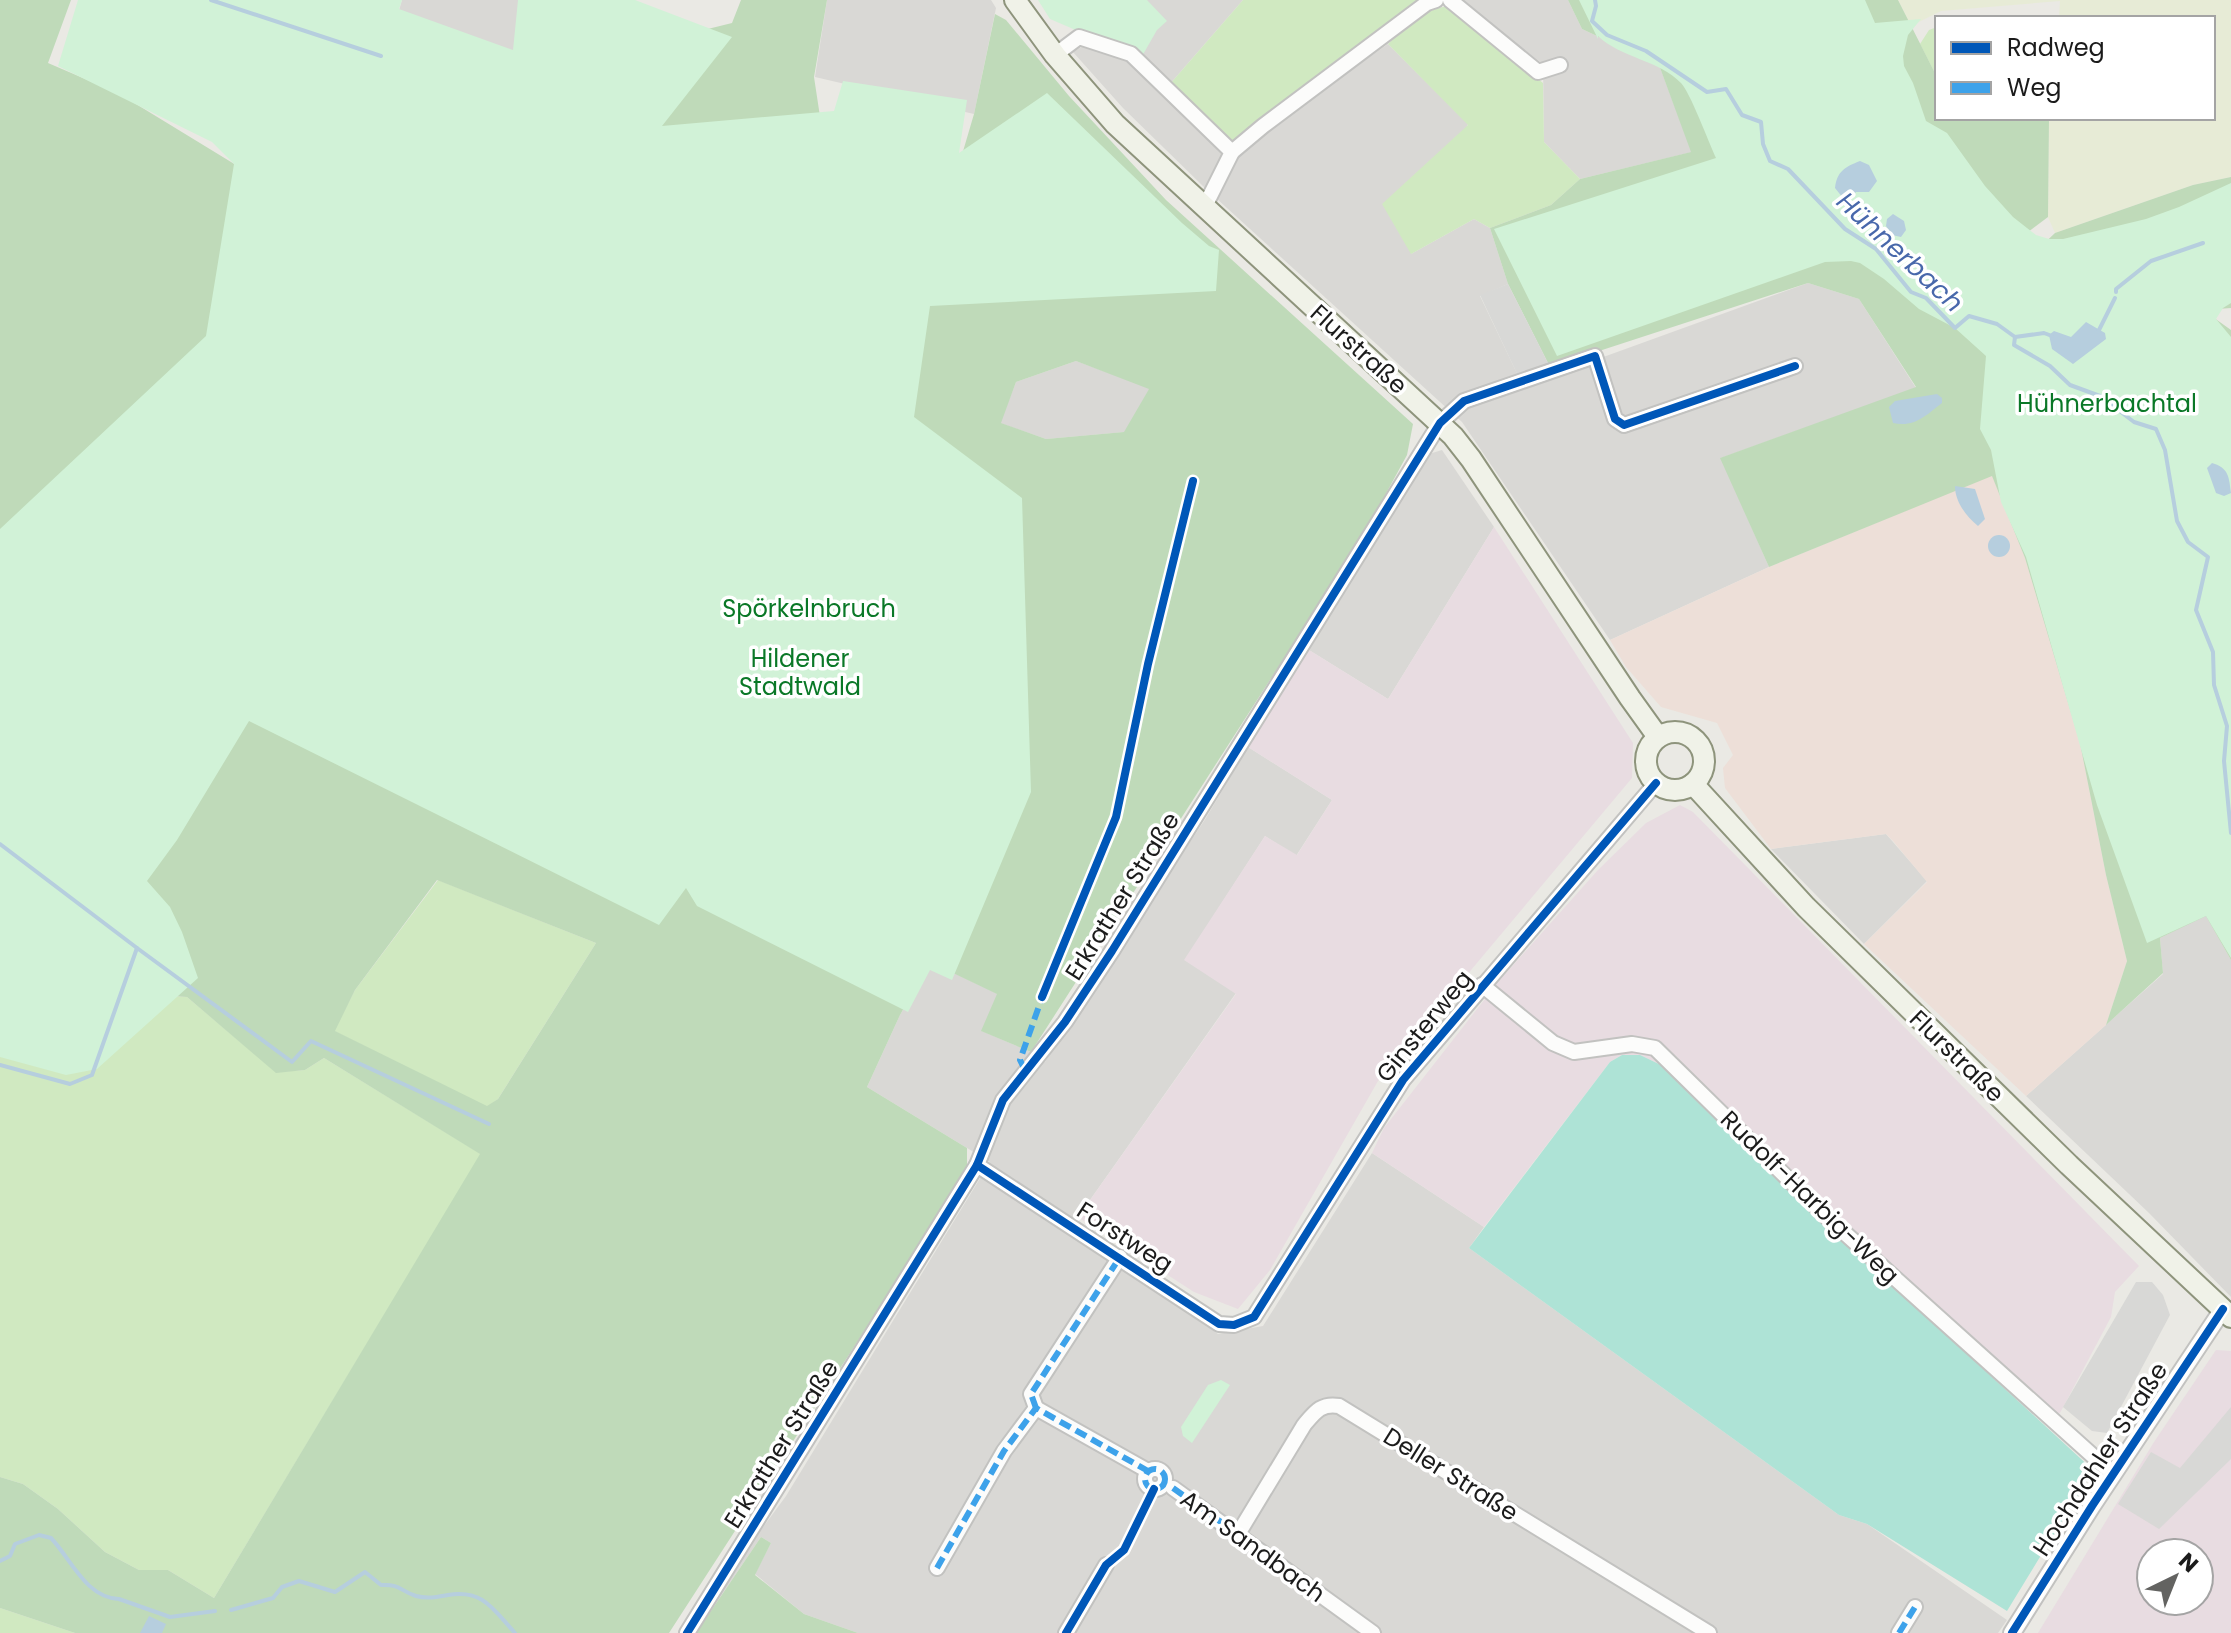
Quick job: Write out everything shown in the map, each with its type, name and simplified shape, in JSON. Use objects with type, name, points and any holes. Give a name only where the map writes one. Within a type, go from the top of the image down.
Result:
[{"type":"main road","name":"Flurstraße","points":[[1015,0],[1055,55],[1115,124],[1440,423],[1471,459],[1658,737]]},
{"type":"main road","points":[[1676,731],[1696,739],[1705,758],[1705,768],[1693,784],[1675,790],[1656,783],[1648,773],[1645,762],[1649,747],[1658,737],[1676,731]]},
{"type":"main road","name":"Flurstraße","points":[[1693,784],[1806,907],[2069,1165],[2228,1308]]},
{"type":"street","points":[[1204,208],[1232,152],[1427,3],[1436,0]]},
{"type":"street","points":[[1450,0],[1538,72],[1560,65]]},
{"type":"street","points":[[1055,55],[1079,37],[1131,54],[1232,152]]},
{"type":"street","name":"Erkrather Straße","points":[[687,1633],[977,1165],[1003,1100],[1065,1022],[1104,963],[1440,423],[1464,401],[1595,356],[1615,419],[1624,425],[1795,366]]},
{"type":"street","name":"Ginsterweg","points":[[1254,1317],[1403,1080],[1656,783]]},
{"type":"street","name":"Rudolf-Harbig-Weg","points":[[1482,985],[1553,1043],[1574,1052],[1632,1044],[1655,1048],[1828,1218],[2113,1474]]},
{"type":"street","name":"Forstweg","points":[[977,1165],[1219,1324],[1234,1325],[1254,1317]]},
{"type":"street","points":[[1120,1257],[1031,1394],[1036,1408],[1148,1471]]},
{"type":"street","name":"Hochdahler Straße","points":[[2012,1633],[2113,1474],[2228,1308]]},
{"type":"street","name":"Deller Straße","points":[[1238,1534],[1304,1425],[1318,1409],[1328,1404],[1339,1406],[1709,1633]]},
{"type":"street","points":[[937,1568],[1004,1451],[1036,1408]]},
{"type":"street","name":"Am Sandbach","points":[[1173,1488],[1373,1633]]},
{"type":"street","points":[[1066,1633],[1106,1565]]},
{"type":"street","points":[[1899,1633],[1915,1607]]},
{"type":"shaded area","points":[[402,0],[520,0],[516,52],[386,56]]},
{"type":"shaded area","points":[[827,0],[991,0],[996,8],[974,114],[815,77]]},
{"type":"shaded area","points":[[1139,0],[1243,0],[1163,92],[1280,120],[1388,44],[1468,124],[1411,254],[1474,219],[1490,228],[1508,284],[1480,296],[1523,386],[1808,283],[1859,299],[1916,388],[1721,458],[1769,567],[1610,640],[1462,422],[1205,188],[1123,108],[1073,52],[1147,9]]},
{"type":"shaded area","points":[[1458,0],[1568,0],[1582,29],[1659,65],[1692,152],[1580,179],[1544,142],[1543,64]]},
{"type":"shaded area","points":[[1860,161],[1869,165],[1877,181],[1869,192],[1856,192],[1850,198],[1843,198],[1835,188],[1838,177],[1846,168]]},
{"type":"shaded area","points":[[1893,214],[1904,221],[1906,230],[1901,237],[1892,235],[1886,226],[1887,219]]},
{"type":"shaded area","points":[[1508,284],[1550,367],[1519,378],[1480,295]]},
{"type":"shaded area","points":[[2086,322],[2105,333],[2106,339],[2073,364],[2052,349],[2049,335],[2054,331],[2071,337]]},
{"type":"shaded area","points":[[1076,361],[1150,388],[1125,432],[1046,439],[1000,423],[1016,382]]},
{"type":"shaded area","points":[[1937,394],[1942,398],[1942,403],[1925,416],[1908,424],[1893,423],[1889,407],[1895,401]]},
{"type":"shaded area","points":[[1442,450],[1494,527],[1388,699],[1309,650],[1429,454]]},
{"type":"shaded area","points":[[2212,463],[2227,474],[2231,493],[2224,496],[2216,493],[2207,468]]},
{"type":"shaded area","points":[[1992,475],[2025,558],[2080,743],[2106,875],[2127,961],[2106,1025],[2026,1096],[1864,944],[1927,882],[1893,841],[1886,834],[1771,849],[1725,788],[1723,768],[1733,755],[1717,723],[1661,707],[1626,667],[1610,640],[1769,567]]},
{"type":"shaded area","points":[[1955,486],[1975,489],[1985,519],[1978,526],[1962,508]]},
{"type":"shaded area","points":[[1494,527],[1633,743],[1632,778],[1378,1081],[1270,1270],[1238,1309],[1194,1292],[1078,1217],[1236,994],[1184,960],[1265,836],[1297,855],[1332,800],[1248,747],[1309,650],[1388,699]]},
{"type":"shaded area","points":[[1995,535],[2003,535],[2010,546],[2003,557],[1995,557],[1988,550],[1988,542]]},
{"type":"shaded area","points":[[1248,747],[1332,800],[1296,856],[1265,836],[1185,960],[1236,993],[1069,1233],[1218,1334],[1263,1326],[1372,1153],[1484,1227],[1469,1248],[1839,1515],[1867,1524],[2007,1620],[1998,1633],[858,1633],[804,1614],[755,1574],[771,1543],[761,1537],[696,1633],[685,1633],[786,1496],[990,1162],[867,1087],[900,1015],[931,962],[998,994],[982,1031],[1031,1052],[1045,1062],[1206,818]]},
{"type":"shaded area","points":[[1680,805],[1693,812],[2139,1266],[2115,1292],[2111,1317],[2060,1413],[2052,1414],[1847,1228],[1675,1055],[1663,1066],[1640,1055],[1622,1055],[1610,1062],[1484,1227],[1372,1153],[1384,1128],[1499,981],[1598,870],[1646,823]]},
{"type":"shaded area","points":[[1886,834],[1927,881],[1864,944],[1771,849]]},
{"type":"shaded area","points":[[2206,915],[2231,960],[2231,1297],[2149,1213],[2026,1096],[2163,974],[2160,938]]},
{"type":"shaded area","points":[[1622,1055],[1640,1055],[1663,1066],[1827,1225],[2093,1470],[2007,1611],[1867,1524],[1839,1515],[1469,1248],[1610,1062]]},
{"type":"shaded area","points":[[2136,1282],[2152,1282],[2163,1295],[2170,1315],[2107,1433],[2092,1431],[2063,1407]]},
{"type":"shaded area","points":[[2216,1350],[2231,1351],[2231,1633],[2038,1633],[2154,1442]]},
{"type":"shaded area","points":[[2231,1407],[2231,1459],[2159,1529],[2118,1504],[2151,1452],[2180,1468]]},
{"type":"shaded area","points":[[149,1616],[166,1624],[162,1633],[140,1633]]},
{"type":"green space","name":"Hildener Stadtwald","points":[[0,0],[71,0],[48,63],[118,93],[372,248],[523,177],[526,74],[732,23],[741,0],[827,0],[814,77],[824,143],[926,277],[974,114],[995,14],[1006,20],[1069,96],[1166,200],[1413,424],[1407,455],[1365,532],[1031,1052],[981,1031],[997,994],[930,962],[900,1015],[867,1087],[967,1148],[967,1172],[669,1633],[75,1633],[0,1608],[0,1477],[23,1484],[58,1509],[105,1552],[139,1570],[168,1570],[214,1598],[480,1154],[324,1058],[305,1070],[276,1073],[187,997],[142,994],[0,909]],"holes":[[[1076,361],[1149,389],[1124,432],[1046,439],[1001,423],[1016,382]],[[437,880],[596,943],[498,1099],[487,1106],[335,1031],[355,990]]]},
{"type":"green space","name":"Spörkelnbruch","points":[[78,0],[402,0],[399,9],[513,50],[518,0],[635,0],[732,37],[662,126],[834,111],[843,81],[967,100],[959,153],[1047,93],[1182,223],[1209,246],[1219,250],[1216,291],[930,306],[914,417],[1022,498],[1031,792],[952,980],[930,970],[908,1012],[697,906],[686,888],[659,925],[249,721],[177,840],[147,881],[170,907],[198,978],[97,1069],[66,1075],[0,1057],[0,529],[206,336],[234,164],[212,142],[58,66]]},
{"type":"green space","points":[[1038,0],[1147,0],[1167,21],[1157,30],[1141,58],[1050,19]]},
{"type":"green space","points":[[1243,0],[1423,0],[1233,144],[1170,84]]},
{"type":"green space","name":"Hühnerbachtal","points":[[1568,0],[1898,0],[1935,73],[1935,120],[2049,120],[2048,217],[1983,266],[1991,294],[2055,233],[2193,185],[2231,177],[2231,308],[2203,310],[2231,330],[2231,960],[2206,916],[2160,938],[2163,973],[2106,1025],[2127,961],[2106,875],[2080,743],[2025,558],[1992,476],[1769,567],[1720,458],[1916,387],[1859,299],[1808,283],[1550,367],[1508,284],[1490,228],[1551,205],[1580,179],[1691,152],[1659,65],[1582,29]]},
{"type":"green space","name":"Hühnerbachtal","points":[[1579,0],[1865,0],[1875,23],[1921,19],[1908,35],[1903,56],[1926,121],[1947,133],[1985,186],[2013,217],[2036,235],[2049,239],[2063,239],[2146,219],[2231,183],[2231,303],[2223,308],[2216,319],[2231,337],[2231,958],[2206,916],[2147,943],[2097,805],[2026,557],[2001,502],[1991,450],[1980,429],[1986,356],[1955,328],[1919,309],[1860,263],[1825,262],[1557,356],[1494,229],[1716,158],[1681,83],[1662,69],[1598,36],[1598,39]]},
{"type":"green space","points":[[1898,0],[2231,0],[2231,177],[2193,185],[2055,233],[2048,217],[2049,120],[2215,120],[2215,16],[2059,16],[2060,1],[1941,11],[1911,26]]},
{"type":"green space","points":[[1450,6],[1543,83],[1544,142],[1580,179],[1551,205],[1490,228],[1474,219],[1411,254],[1382,204],[1468,125],[1388,44],[1424,14]]},
{"type":"green space","points":[[1935,28],[1935,73],[1920,44],[1929,30]]},
{"type":"green space","points":[[438,880],[596,943],[498,1099],[487,1107],[334,1031],[355,990]]},
{"type":"green space","points":[[0,986],[187,997],[276,1072],[305,1070],[324,1058],[481,1154],[214,1598],[168,1570],[139,1570],[105,1552],[58,1509],[23,1484],[0,1477]]},
{"type":"green space","points":[[1221,1380],[1230,1385],[1192,1443],[1183,1436],[1181,1427],[1208,1385]]},
{"type":"green space","points":[[761,1537],[771,1543],[755,1575],[804,1614],[858,1633],[696,1633]]},
{"type":"green space","points":[[0,1608],[75,1633],[0,1633]]},
{"type":"waterway","points":[[211,0],[381,56]]},
{"type":"waterway","name":"Hühnerbach","points":[[1595,0],[1592,21],[1607,35],[1646,51],[1707,92],[1726,89],[1742,115],[1761,122],[1763,144],[1770,161],[1788,169],[1845,229],[1876,249],[1911,292],[1926,298],[1955,328],[1969,316],[1997,324],[2015,337],[2014,345],[2050,366],[2070,385],[2100,396],[2134,422],[2156,429],[2165,450],[2177,521],[2188,542],[2208,557],[2196,610],[2213,652],[2214,685],[2227,726],[2224,761],[2231,833]]},
{"type":"waterway","points":[[2116,292],[2151,261],[2203,243]]},
{"type":"waterway","points":[[2098,332],[2115,298]]},
{"type":"waterway","points":[[2015,337],[2044,333],[2052,336]]},
{"type":"waterway","points":[[0,844],[137,948]]},
{"type":"waterway","points":[[0,1065],[70,1084],[92,1075],[137,948],[292,1062],[311,1041],[489,1124]]},
{"type":"waterway","points":[[0,1561],[10,1556],[15,1544],[39,1535],[51,1538],[88,1585],[107,1597],[170,1617],[215,1611]]},
{"type":"waterway","points":[[231,1610],[273,1598],[282,1587],[299,1581],[335,1592],[365,1572],[381,1585],[397,1587],[416,1596],[460,1594],[479,1598],[515,1633]]},
{"type":"marked path","points":[[1025,1070],[1020,1060],[1044,992]]},
{"type":"marked path","points":[[1036,1408],[1031,1394],[1120,1257]]},
{"type":"marked path","points":[[937,1568],[1004,1451],[1036,1408],[1148,1471]]},
{"type":"marked path","points":[[1155,1469],[1162,1472],[1165,1479],[1162,1486],[1155,1489],[1148,1486],[1145,1479],[1148,1472],[1155,1469]]},
{"type":"marked path","points":[[1173,1488],[1238,1534]]},
{"type":"marked path","points":[[1899,1633],[1915,1607]]},
{"type":"cycle path","points":[[687,1633],[977,1165],[1003,1100],[1065,1022],[1112,951],[1440,423],[1464,401],[1595,356],[1615,419],[1624,425],[1795,366]]},
{"type":"cycle path","points":[[1042,997],[1116,817],[1148,664],[1193,481]]},
{"type":"cycle path","points":[[977,1165],[1219,1324],[1234,1325],[1254,1317],[1403,1080],[1656,783]]},
{"type":"cycle path","points":[[2012,1633],[2223,1309]]},
{"type":"cycle path","points":[[1066,1633],[1106,1565],[1124,1550],[1154,1489]]}]
